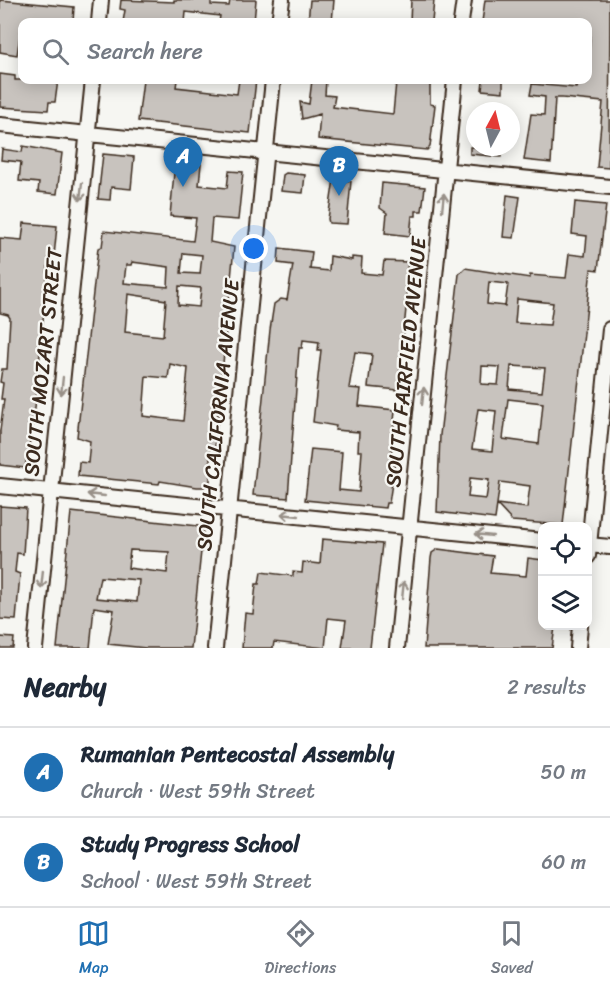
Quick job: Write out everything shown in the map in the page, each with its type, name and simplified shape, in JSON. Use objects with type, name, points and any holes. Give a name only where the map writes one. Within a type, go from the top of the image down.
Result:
[{"type":"street","points":[[99,18],[101,0]]},
{"type":"street","points":[[280,18],[282,0]]},
{"type":"street","points":[[462,18],[464,0]]},
{"type":"street","name":"SOUTH MOZART STREET","points":[[35,648],[93,84]]},
{"type":"street","name":"SOUTH CALIFORNIA AVENUE","points":[[215,648],[273,84]]},
{"type":"street","name":"SOUTH FAIRFIELD AVENUE","points":[[398,648],[455,84]]},
{"type":"street","points":[[0,125],[610,187]]},
{"type":"street","points":[[591,522],[610,329]]},
{"type":"street","points":[[0,486],[538,540]]},
{"type":"street","points":[[592,549],[610,548]]},
{"type":"street","points":[[578,648],[580,630]]},
{"type":"building","points":[[0,0],[74,7],[73,18],[18,18],[17,55],[0,52]]},
{"type":"building","points":[[121,0],[174,2],[174,0],[211,0],[211,5],[229,6],[230,0],[256,0],[254,18],[220,18],[220,16],[186,12],[185,18],[124,18],[125,10],[120,9]]},
{"type":"building","points":[[310,0],[334,0],[332,18],[308,18]]},
{"type":"building","points":[[411,0],[434,0],[432,18],[410,18]]},
{"type":"building","points":[[485,0],[610,0],[609,168],[597,167],[603,102],[562,98],[555,98],[551,163],[524,160],[531,114],[544,115],[545,97],[530,95],[532,84],[576,88],[577,84],[592,84],[592,18],[483,18]]},
{"type":"building","points":[[0,74],[15,76],[18,84],[57,84],[55,102],[49,102],[48,110],[0,107]]},
{"type":"building","points":[[143,84],[176,84],[176,87],[237,94],[238,84],[256,84],[250,133],[138,121]]},
{"type":"building","points":[[312,84],[326,84],[325,95],[335,96],[333,107],[393,114],[396,84],[430,84],[430,104],[435,105],[430,147],[427,150],[318,139],[320,114],[302,119],[300,102],[309,104]]},
{"type":"building","points":[[483,84],[503,84],[503,92],[482,90]]},
{"type":"building","points":[[23,146],[62,153],[57,194],[38,192],[39,183],[19,181],[21,162],[1,160],[2,149],[22,152]]},
{"type":"building","points":[[103,154],[134,157],[131,189],[111,187],[110,200],[98,199]]},
{"type":"building","points":[[175,162],[201,164],[199,185],[227,188],[229,171],[243,172],[238,220],[212,218],[210,242],[234,247],[215,448],[210,451],[210,482],[204,487],[197,487],[160,481],[159,484],[78,476],[79,462],[88,463],[90,441],[77,437],[98,248],[102,247],[104,231],[193,241],[196,218],[170,216]],"holes":[[[183,253],[202,255],[200,274],[181,273]],[[132,262],[169,267],[168,287],[124,283],[126,265],[131,265]],[[179,286],[201,288],[199,307],[178,305]],[[128,294],[166,300],[163,336],[125,332]],[[170,364],[188,368],[183,421],[143,416],[146,376],[168,378]]]},
{"type":"building","points":[[286,173],[305,175],[303,193],[281,191],[283,175]]},
{"type":"building","points":[[334,179],[351,181],[347,224],[329,223]]},
{"type":"building","points":[[382,183],[425,187],[422,211],[416,211],[416,216],[412,216],[410,236],[385,233],[387,213],[380,208]]},
{"type":"building","points":[[507,195],[520,197],[514,238],[503,237]]},
{"type":"building","points":[[575,202],[606,205],[598,270],[591,269],[563,522],[512,521],[497,505],[495,519],[437,512],[440,435],[459,274],[465,268],[530,278],[530,275],[566,278],[569,254],[585,256],[587,236],[572,234]],"holes":[[[489,282],[508,284],[505,306],[487,304]],[[517,299],[553,303],[550,325],[515,323]],[[482,366],[500,367],[498,385],[481,384]],[[511,366],[545,368],[542,392],[509,389]],[[508,399],[543,403],[539,444],[503,439]],[[478,409],[496,411],[492,451],[472,449]],[[470,478],[489,480],[486,499],[468,497]],[[500,482],[530,486],[527,508],[497,504]]]},
{"type":"building","points":[[24,223],[57,226],[54,256],[49,255],[34,419],[25,468],[0,465],[0,431],[4,399],[1,399],[3,383],[0,382],[2,369],[7,369],[10,318],[0,313],[0,238],[22,240]]},
{"type":"building","points":[[279,248],[312,252],[310,269],[329,271],[330,256],[352,260],[352,257],[362,258],[361,273],[382,275],[384,261],[408,262],[406,278],[409,278],[398,390],[368,387],[372,354],[355,352],[349,388],[361,389],[359,406],[395,410],[391,457],[395,458],[394,470],[389,503],[386,503],[385,508],[305,500],[311,449],[342,452],[339,490],[359,492],[362,451],[358,451],[359,432],[335,430],[336,426],[313,422],[321,350],[318,350],[319,342],[303,340],[302,348],[299,348],[288,498],[253,495],[274,304],[281,299],[287,300],[293,265],[278,263]]},
{"type":"building","points":[[0,506],[26,508],[23,554],[17,553],[15,572],[20,574],[16,620],[0,619]]},
{"type":"building","points":[[71,512],[198,526],[203,532],[191,648],[146,648],[108,644],[114,610],[94,607],[90,648],[57,648]],"holes":[[[130,550],[169,552],[167,573],[128,568]],[[100,577],[139,580],[137,602],[96,598]]]},
{"type":"building","points":[[322,539],[382,544],[370,648],[342,648],[346,620],[328,618],[325,648],[274,642],[273,648],[242,648],[245,613],[253,614],[256,584],[259,584],[261,572],[293,576],[293,572],[302,573],[303,562],[320,564]]},
{"type":"building","points":[[438,549],[493,556],[490,573],[526,576],[528,558],[538,559],[538,630],[555,630],[552,648],[424,648],[432,553]]},
{"type":"building","points":[[0,637],[14,638],[13,648],[0,648]]},
{"type":"place","name":"Rumanian Pentecostal Assembly","points":[[183,187]]},
{"type":"place","name":"Study Progress School","points":[[339,196]]}]
